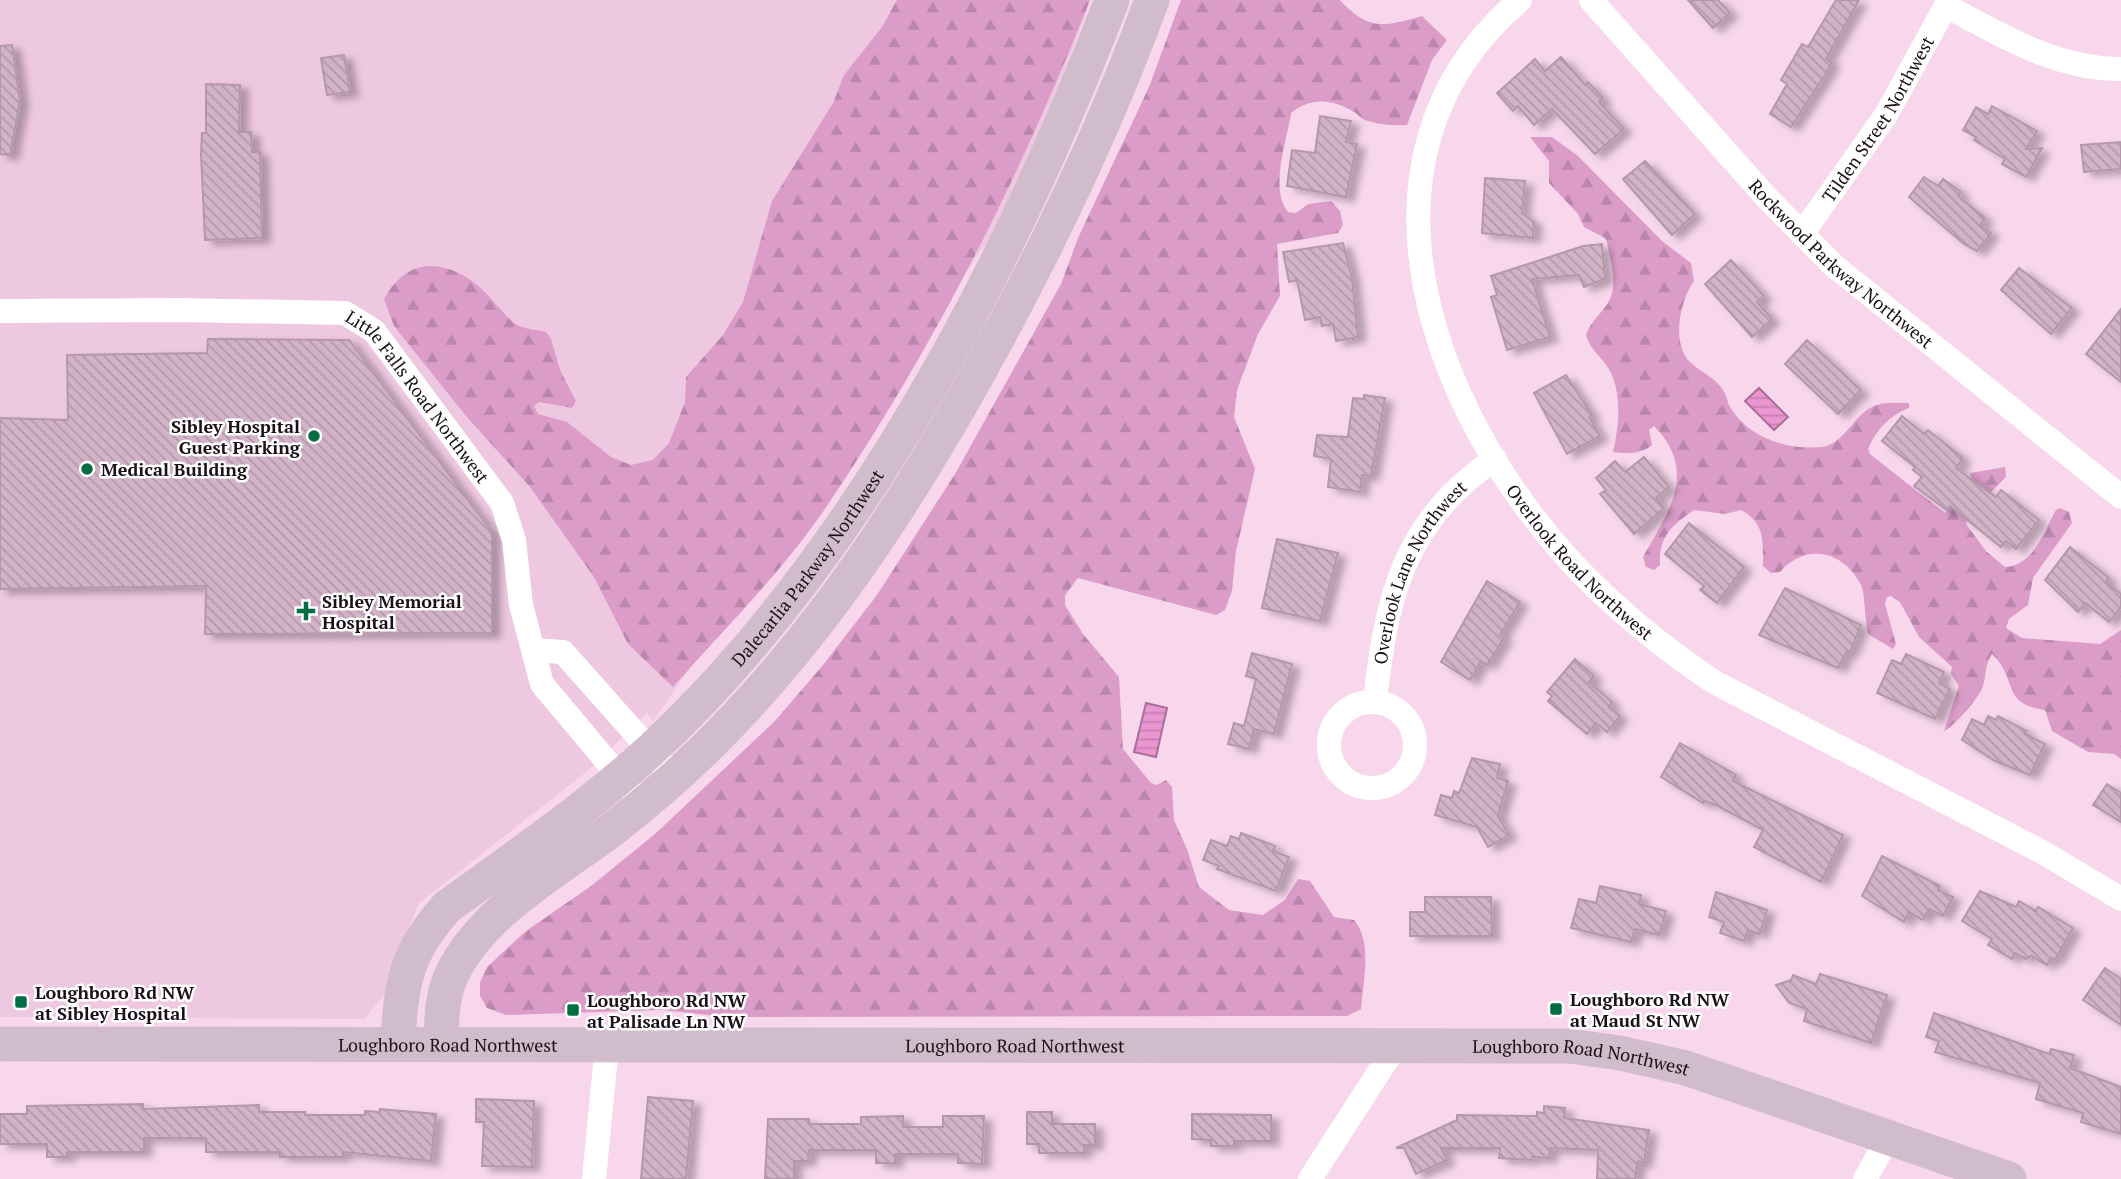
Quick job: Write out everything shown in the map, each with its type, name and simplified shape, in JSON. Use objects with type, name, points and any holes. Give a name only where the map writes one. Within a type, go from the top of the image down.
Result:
[{"type":"main road","name":"Dalecarlia Parkway Northwest","points":[[398,1044],[404,975],[413,954],[447,907],[620,777],[652,749],[724,676],[789,601],[877,472],[1001,253],[1065,117],[1112,0]]},
{"type":"main road","points":[[441,1044],[446,990],[470,947],[518,900],[642,805],[750,703],[816,625],[863,561],[938,443],[1003,329],[1067,203],[1152,0]]},
{"type":"main road","name":"Loughboro Road Northwest","points":[[0,1044],[1536,1044],[1620,1052],[1686,1068],[2009,1179]]},
{"type":"street","name":"Overlook Road Northwest","points":[[1520,0],[1481,39],[1448,90],[1427,145],[1417,207],[1419,263],[1439,342],[1466,408],[1495,459],[1529,510],[1572,562],[1625,615],[1714,682],[2032,847],[2121,899]]},
{"type":"street","name":"Rockwood Parkway Northwest","points":[[1591,0],[1802,234],[1882,306],[2121,497]]},
{"type":"street","points":[[1948,3],[2043,56],[2082,66],[2121,69]]},
{"type":"street","name":"Tilden Street Northwest","points":[[1802,234],[1886,115],[1948,3]]},
{"type":"street","name":"Little Falls Road Northwest","points":[[0,311],[345,313],[374,331],[502,503],[514,540],[521,605],[542,684],[642,805]]},
{"type":"street","name":"Overlook Lane Northwest","points":[[1375,702],[1384,622],[1397,580],[1411,551],[1446,500],[1495,459]]},
{"type":"street","points":[[534,649],[564,652],[674,777]]},
{"type":"street","points":[[1310,1179],[1397,1044]]},
{"type":"street","points":[[594,1179],[607,1045]]},
{"type":"street","points":[[1865,1179],[1889,1136]]},
{"type":"shaded area","points":[[0,0],[1091,0],[1017,199],[653,721],[647,713],[590,769],[418,904],[385,994],[364,1019],[0,1017]]},
{"type":"shaded area","points":[[1759,388],[1788,417],[1774,430],[1745,401]]},
{"type":"shaded area","points":[[1146,703],[1167,708],[1156,757],[1134,752]]},
{"type":"green space","points":[[897,0],[1090,0],[1034,132],[972,260],[939,323],[866,446],[810,530],[773,576],[673,687],[628,644],[594,577],[530,487],[466,416],[394,326],[384,299],[394,284],[417,268],[444,268],[471,280],[514,323],[546,332],[551,339],[560,370],[576,401],[572,408],[539,402],[534,406],[538,414],[567,422],[611,457],[631,465],[653,460],[669,443],[685,402],[686,377],[723,335],[743,302],[772,201],[833,103],[844,75],[882,27]]},
{"type":"green space","points":[[1181,0],[1340,0],[1359,17],[1377,24],[1422,16],[1447,40],[1432,60],[1407,125],[1387,125],[1366,120],[1330,102],[1306,104],[1291,113],[1280,178],[1283,202],[1288,212],[1296,213],[1308,204],[1331,201],[1340,211],[1343,225],[1338,233],[1277,244],[1280,296],[1258,334],[1237,390],[1234,417],[1255,469],[1236,551],[1232,591],[1225,610],[1216,615],[1078,578],[1065,595],[1065,605],[1083,634],[1119,677],[1123,749],[1151,783],[1157,785],[1166,780],[1172,787],[1174,820],[1199,887],[1229,910],[1263,915],[1285,900],[1298,879],[1310,881],[1334,917],[1354,920],[1360,929],[1365,951],[1361,1009],[1347,1016],[726,1017],[661,1010],[506,1015],[487,1008],[480,996],[480,982],[487,967],[526,931],[591,886],[655,834],[775,721],[877,595],[955,474],[1061,284],[1078,238],[1149,87]]},
{"type":"green space","points":[[1530,137],[1552,137],[1578,156],[1662,241],[1691,263],[1694,281],[1685,299],[1679,333],[1684,354],[1694,366],[1720,386],[1737,416],[1757,434],[1782,444],[1822,447],[1836,441],[1872,407],[1885,403],[1909,403],[1909,408],[1890,419],[1879,430],[1868,449],[1870,454],[1945,513],[1973,482],[1970,473],[2005,467],[2006,477],[1969,514],[1966,524],[1986,551],[2005,567],[2015,565],[2030,554],[2042,538],[2056,510],[2060,508],[2069,512],[2072,523],[2033,578],[2028,605],[2009,619],[2006,628],[2022,638],[2100,644],[2121,630],[2121,759],[2114,754],[2088,752],[2052,731],[2045,710],[2031,707],[2015,696],[2006,673],[1992,654],[1977,697],[1960,718],[1944,731],[1959,686],[1951,674],[1952,667],[1919,637],[1900,602],[1891,596],[1887,597],[1885,604],[1896,644],[1893,649],[1868,634],[1861,585],[1845,564],[1824,554],[1813,554],[1790,563],[1780,572],[1771,573],[1763,566],[1759,527],[1741,510],[1725,514],[1694,510],[1679,521],[1664,539],[1660,565],[1654,570],[1646,567],[1643,557],[1662,524],[1675,492],[1675,460],[1667,443],[1654,426],[1649,430],[1652,445],[1648,448],[1634,453],[1613,452],[1618,420],[1616,386],[1607,366],[1592,348],[1586,335],[1608,303],[1613,289],[1607,242],[1605,238],[1584,227],[1578,214],[1549,183],[1549,161]]},
{"type":"building","points":[[1688,0],[1718,0],[1730,13],[1713,28]]},
{"type":"building","points":[[1836,0],[1859,0],[1826,59],[1832,62],[1791,127],[1770,114],[1787,84],[1781,80],[1802,44],[1808,47]]},
{"type":"building","points":[[12,45],[20,101],[10,155],[0,154],[0,46]]},
{"type":"building","points":[[344,55],[350,92],[327,95],[321,58]]},
{"type":"building","points":[[1561,57],[1585,85],[1588,82],[1603,98],[1599,102],[1624,129],[1595,154],[1552,109],[1534,125],[1518,106],[1513,111],[1497,93],[1535,59],[1545,71]]},
{"type":"building","points":[[206,84],[240,85],[239,132],[251,132],[252,152],[260,152],[262,238],[205,240],[201,154],[202,133],[206,133]]},
{"type":"building","points":[[1992,106],[2037,131],[2026,149],[2042,148],[2026,177],[2002,164],[2005,159],[1963,130],[1976,107],[1988,114]]},
{"type":"building","points":[[1320,116],[1351,121],[1346,142],[1357,144],[1346,197],[1287,186],[1292,150],[1315,153]]},
{"type":"building","points":[[2121,142],[2121,169],[2084,172],[2081,145]]},
{"type":"building","points":[[1645,161],[1695,214],[1672,235],[1623,179]]},
{"type":"building","points":[[1924,177],[1938,186],[1943,179],[1961,192],[1958,196],[1985,218],[1980,225],[1991,233],[1977,251],[1964,244],[1909,197]]},
{"type":"building","points":[[1485,178],[1525,181],[1522,213],[1534,222],[1533,238],[1482,233]]},
{"type":"building","points":[[1343,243],[1352,278],[1358,337],[1336,341],[1333,324],[1322,326],[1320,317],[1305,320],[1297,280],[1289,282],[1283,252]]},
{"type":"building","points":[[1602,244],[1605,279],[1584,287],[1579,275],[1532,279],[1550,337],[1507,350],[1491,297],[1497,295],[1491,276],[1583,246]]},
{"type":"building","points":[[1731,260],[1764,296],[1757,302],[1772,319],[1752,337],[1705,284]]},
{"type":"building","points":[[2019,268],[2072,308],[2051,334],[2001,290]]},
{"type":"building","points":[[2121,309],[2121,382],[2086,354]]},
{"type":"building","name":"Sibley Hospital Guest Parking","points":[[208,339],[349,340],[492,532],[492,633],[205,634],[206,586],[0,589],[0,418],[68,420],[67,355],[207,353]]},
{"type":"building","points":[[1807,340],[1861,390],[1838,414],[1785,364]]},
{"type":"building","points":[[1566,375],[1592,415],[1589,417],[1600,436],[1567,454],[1534,393]]},
{"type":"building","points":[[1364,395],[1385,398],[1371,476],[1362,475],[1360,492],[1328,487],[1331,459],[1314,456],[1317,435],[1348,437],[1353,398],[1364,399]]},
{"type":"building","points":[[1902,416],[1924,434],[1928,430],[1963,458],[1956,468],[1996,497],[2001,490],[2039,520],[2016,549],[2006,541],[2001,547],[1950,506],[1947,510],[1914,486],[1922,477],[1913,470],[1915,467],[1882,441]]},
{"type":"building","points":[[1644,457],[1669,487],[1656,498],[1664,508],[1634,534],[1600,494],[1606,490],[1596,478],[1615,461],[1625,472]]},
{"type":"building","points":[[1689,523],[1744,567],[1717,603],[1700,590],[1704,586],[1665,554]]},
{"type":"building","points":[[1277,539],[1338,553],[1320,621],[1262,608]]},
{"type":"building","points":[[2070,547],[2109,578],[2106,582],[2121,594],[2121,607],[2109,622],[2085,603],[2078,612],[2045,580]]},
{"type":"building","points":[[1487,581],[1520,602],[1500,635],[1504,638],[1487,665],[1481,661],[1470,680],[1441,662]]},
{"type":"building","points":[[1785,588],[1861,625],[1850,652],[1847,651],[1838,668],[1759,635]]},
{"type":"building","points":[[1252,653],[1292,664],[1274,734],[1254,729],[1249,749],[1228,744],[1234,723],[1244,726],[1256,679],[1246,676]]},
{"type":"building","points":[[1906,654],[1944,672],[1939,683],[1950,689],[1935,719],[1877,693],[1892,660],[1901,664]]},
{"type":"building","points":[[1575,659],[1594,676],[1589,682],[1612,702],[1609,707],[1620,716],[1607,732],[1596,723],[1587,734],[1548,701],[1552,696],[1547,692]]},
{"type":"building","points":[[1988,716],[1996,720],[1998,716],[2045,744],[2030,775],[1995,761],[1962,740],[1972,719],[1984,725]]},
{"type":"building","points":[[1680,743],[1736,775],[1733,781],[1843,835],[1821,882],[1754,847],[1763,830],[1716,805],[1704,801],[1703,803],[1661,777]]},
{"type":"building","points":[[1472,758],[1500,764],[1497,778],[1508,781],[1498,816],[1509,835],[1488,847],[1477,827],[1435,815],[1441,795],[1452,798],[1454,791],[1459,793]]},
{"type":"building","points":[[2107,784],[2121,793],[2121,822],[2093,805]]},
{"type":"building","points":[[1241,833],[1275,846],[1273,851],[1289,857],[1276,891],[1217,869],[1219,866],[1203,860],[1211,840],[1227,846],[1231,836],[1239,839]]},
{"type":"building","points":[[1882,856],[1940,886],[1938,890],[1953,897],[1943,916],[1929,909],[1923,920],[1909,912],[1904,922],[1862,896]]},
{"type":"building","points":[[1600,886],[1641,895],[1639,904],[1666,911],[1659,935],[1635,929],[1631,942],[1571,928],[1579,899],[1596,903]]},
{"type":"building","points":[[1980,891],[2016,907],[2019,901],[2036,911],[2038,907],[2073,928],[2055,960],[2051,958],[2047,965],[2031,956],[2026,959],[2015,953],[2012,959],[1988,945],[1992,939],[1962,921]]},
{"type":"building","points":[[1716,892],[1767,910],[1760,934],[1748,930],[1744,941],[1720,933],[1724,922],[1709,917]]},
{"type":"building","points":[[1425,897],[1491,897],[1492,936],[1410,936],[1410,912],[1425,912]]},
{"type":"building","points":[[2105,968],[2121,979],[2121,1025],[2083,1000]]},
{"type":"building","points":[[1820,974],[1887,995],[1871,1043],[1804,1021],[1807,1009],[1789,1003],[1776,985],[1791,980],[1793,975],[1816,984]]},
{"type":"building","points":[[1934,1013],[2049,1054],[2051,1049],[2074,1055],[2070,1068],[2121,1087],[2121,1134],[2081,1122],[2083,1113],[2036,1099],[2040,1083],[1935,1052],[1939,1041],[1926,1037]]},
{"type":"building","points":[[648,1097],[693,1101],[686,1179],[641,1179]]},
{"type":"building","points":[[476,1099],[534,1101],[532,1167],[482,1166],[484,1122],[476,1122]]},
{"type":"building","points":[[143,1104],[143,1109],[259,1105],[259,1112],[305,1112],[305,1115],[365,1115],[365,1111],[380,1112],[380,1109],[436,1114],[431,1161],[343,1152],[343,1157],[280,1157],[280,1152],[206,1152],[206,1138],[144,1138],[144,1152],[67,1152],[67,1157],[47,1157],[47,1144],[0,1144],[0,1114],[27,1114],[27,1106]]},
{"type":"building","points":[[1544,1106],[1565,1108],[1564,1118],[1649,1130],[1644,1163],[1638,1161],[1635,1179],[1597,1179],[1598,1150],[1550,1148],[1549,1158],[1532,1157],[1532,1160],[1499,1158],[1500,1148],[1441,1148],[1447,1160],[1416,1174],[1404,1148],[1396,1148],[1457,1120],[1457,1115],[1537,1116],[1537,1112],[1544,1113]]},
{"type":"building","points":[[1027,1112],[1052,1112],[1052,1124],[1095,1124],[1095,1145],[1084,1145],[1084,1153],[1039,1153],[1039,1144],[1027,1144]]},
{"type":"building","points":[[1192,1114],[1271,1115],[1271,1141],[1234,1141],[1234,1146],[1211,1146],[1211,1140],[1192,1139]]},
{"type":"building","points":[[903,1116],[903,1127],[943,1127],[943,1116],[984,1116],[982,1164],[958,1163],[958,1154],[895,1154],[895,1163],[876,1163],[876,1150],[809,1150],[808,1161],[794,1161],[794,1179],[765,1179],[768,1119],[809,1119],[809,1124],[861,1124],[861,1117]]},
{"type":"place","name":"Sibley Hospital Guest Parking","points":[[314,436]]},
{"type":"place","name":"Medical Building","points":[[87,469]]},
{"type":"place","name":"Sibley Memorial Hospital","points":[[306,611]]},
{"type":"place","name":"Loughboro Rd NW at Sibley Hospital","points":[[21,1002]]},
{"type":"place","name":"Loughboro Rd NW at Maud St NW","points":[[1556,1009]]},
{"type":"place","name":"Loughboro Rd NW at Palisade Ln NW","points":[[573,1010]]}]
